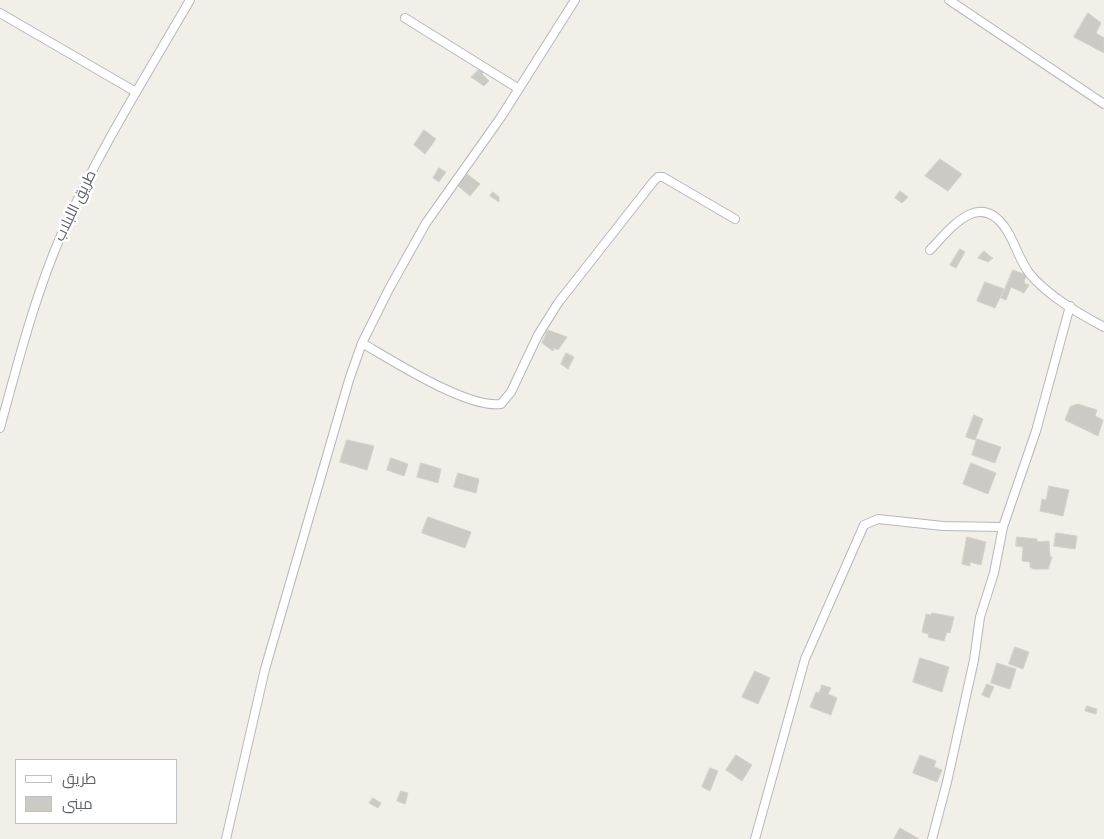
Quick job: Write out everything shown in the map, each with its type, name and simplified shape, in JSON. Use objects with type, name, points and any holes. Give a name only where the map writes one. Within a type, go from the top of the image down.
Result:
[{"type":"street","name":"طريق اللبلاب","points":[[0,428],[33,311],[62,234],[88,179],[190,0]]},
{"type":"street","points":[[226,839],[265,669],[362,344],[389,289],[426,223],[519,89],[575,0]]},
{"type":"street","points":[[949,0],[1102,102],[1104,93]]},
{"type":"street","points":[[0,13],[136,92]]},
{"type":"street","points":[[405,18],[519,89]]},
{"type":"street","points":[[362,344],[451,392],[493,405],[501,404],[511,392],[538,335],[558,303],[653,182],[663,177],[735,219]]},
{"type":"street","points":[[930,250],[963,216],[979,212],[990,215],[1006,229],[1017,254],[1030,274],[1047,291],[1104,327]]},
{"type":"street","points":[[932,839],[947,782],[974,660],[980,617],[994,573],[1003,527],[1036,431],[1070,306]]},
{"type":"street","points":[[755,839],[805,660],[864,525],[878,518],[943,526],[1003,527]]},
{"type":"building","points":[[1088,13],[1101,23],[1096,33],[1104,38],[1104,53],[1074,37]]},
{"type":"building","points":[[481,68],[484,72],[482,74],[489,81],[484,86],[471,77]]},
{"type":"building","points":[[424,130],[436,139],[425,154],[414,145]]},
{"type":"building","points":[[940,159],[962,174],[948,191],[925,176]]},
{"type":"building","points":[[439,168],[446,172],[439,182],[433,178]]},
{"type":"building","points":[[466,173],[480,184],[470,196],[457,185]]},
{"type":"building","points":[[900,191],[908,197],[902,203],[895,198]]},
{"type":"building","points":[[493,192],[499,197],[499,202],[490,196]]},
{"type":"building","points":[[960,249],[965,252],[956,268],[950,265]]},
{"type":"building","points":[[984,251],[993,258],[988,262],[978,258]]},
{"type":"building","points":[[1013,270],[1026,275],[1024,283],[1029,285],[1024,293],[1011,287],[1006,300],[1001,298]]},
{"type":"building","points":[[985,282],[1004,289],[995,308],[977,301]]},
{"type":"building","points":[[548,330],[567,337],[558,350],[554,348],[553,351],[542,343]]},
{"type":"building","points":[[566,353],[574,357],[568,369],[561,364]]},
{"type":"building","points":[[1078,404],[1097,410],[1095,416],[1103,420],[1098,436],[1065,420],[1070,407]]},
{"type":"building","points":[[974,415],[983,419],[975,440],[966,437]]},
{"type":"building","points":[[977,439],[1001,447],[995,463],[972,455]]},
{"type":"building","points":[[347,440],[374,446],[367,470],[340,462]]},
{"type":"building","points":[[391,458],[408,464],[404,476],[387,470]]},
{"type":"building","points":[[421,463],[441,469],[438,483],[417,477]]},
{"type":"building","points":[[971,463],[996,473],[988,494],[963,484]]},
{"type":"building","points":[[458,473],[479,479],[476,493],[454,487]]},
{"type":"building","points":[[1049,486],[1069,490],[1063,516],[1040,511],[1042,499],[1046,500]]},
{"type":"building","points":[[428,517],[471,532],[465,548],[422,533]]},
{"type":"building","points":[[1056,533],[1077,536],[1075,549],[1054,546]]},
{"type":"building","points":[[967,537],[986,542],[981,565],[970,562],[970,566],[962,564]]},
{"type":"building","points":[[1017,537],[1037,539],[1037,542],[1049,541],[1050,557],[1052,557],[1048,569],[1033,569],[1030,567],[1030,562],[1022,561],[1023,547],[1016,546]]},
{"type":"building","points":[[932,613],[954,617],[950,633],[947,632],[944,641],[928,637],[929,634],[922,632],[926,614],[931,615]]},
{"type":"building","points":[[1015,647],[1029,652],[1023,669],[1009,664]]},
{"type":"building","points":[[920,658],[949,667],[942,692],[913,682]]},
{"type":"building","points":[[997,663],[1016,669],[1010,689],[991,683]]},
{"type":"building","points":[[755,671],[770,678],[758,704],[742,697]]},
{"type":"building","points":[[987,684],[994,687],[989,698],[982,695]]},
{"type":"building","points":[[822,685],[831,688],[828,694],[837,698],[831,715],[810,707],[816,692],[819,693]]},
{"type":"building","points":[[1087,706],[1097,709],[1096,714],[1085,711]]},
{"type":"building","points":[[736,755],[752,765],[742,781],[726,770]]},
{"type":"building","points":[[920,755],[936,761],[934,767],[942,770],[937,782],[913,773]]},
{"type":"building","points":[[710,768],[718,771],[710,791],[702,787]]},
{"type":"building","points":[[401,791],[408,793],[405,804],[397,801]]},
{"type":"building","points":[[373,798],[381,803],[378,808],[369,803]]},
{"type":"building","points":[[900,828],[919,839],[894,839]]}]
